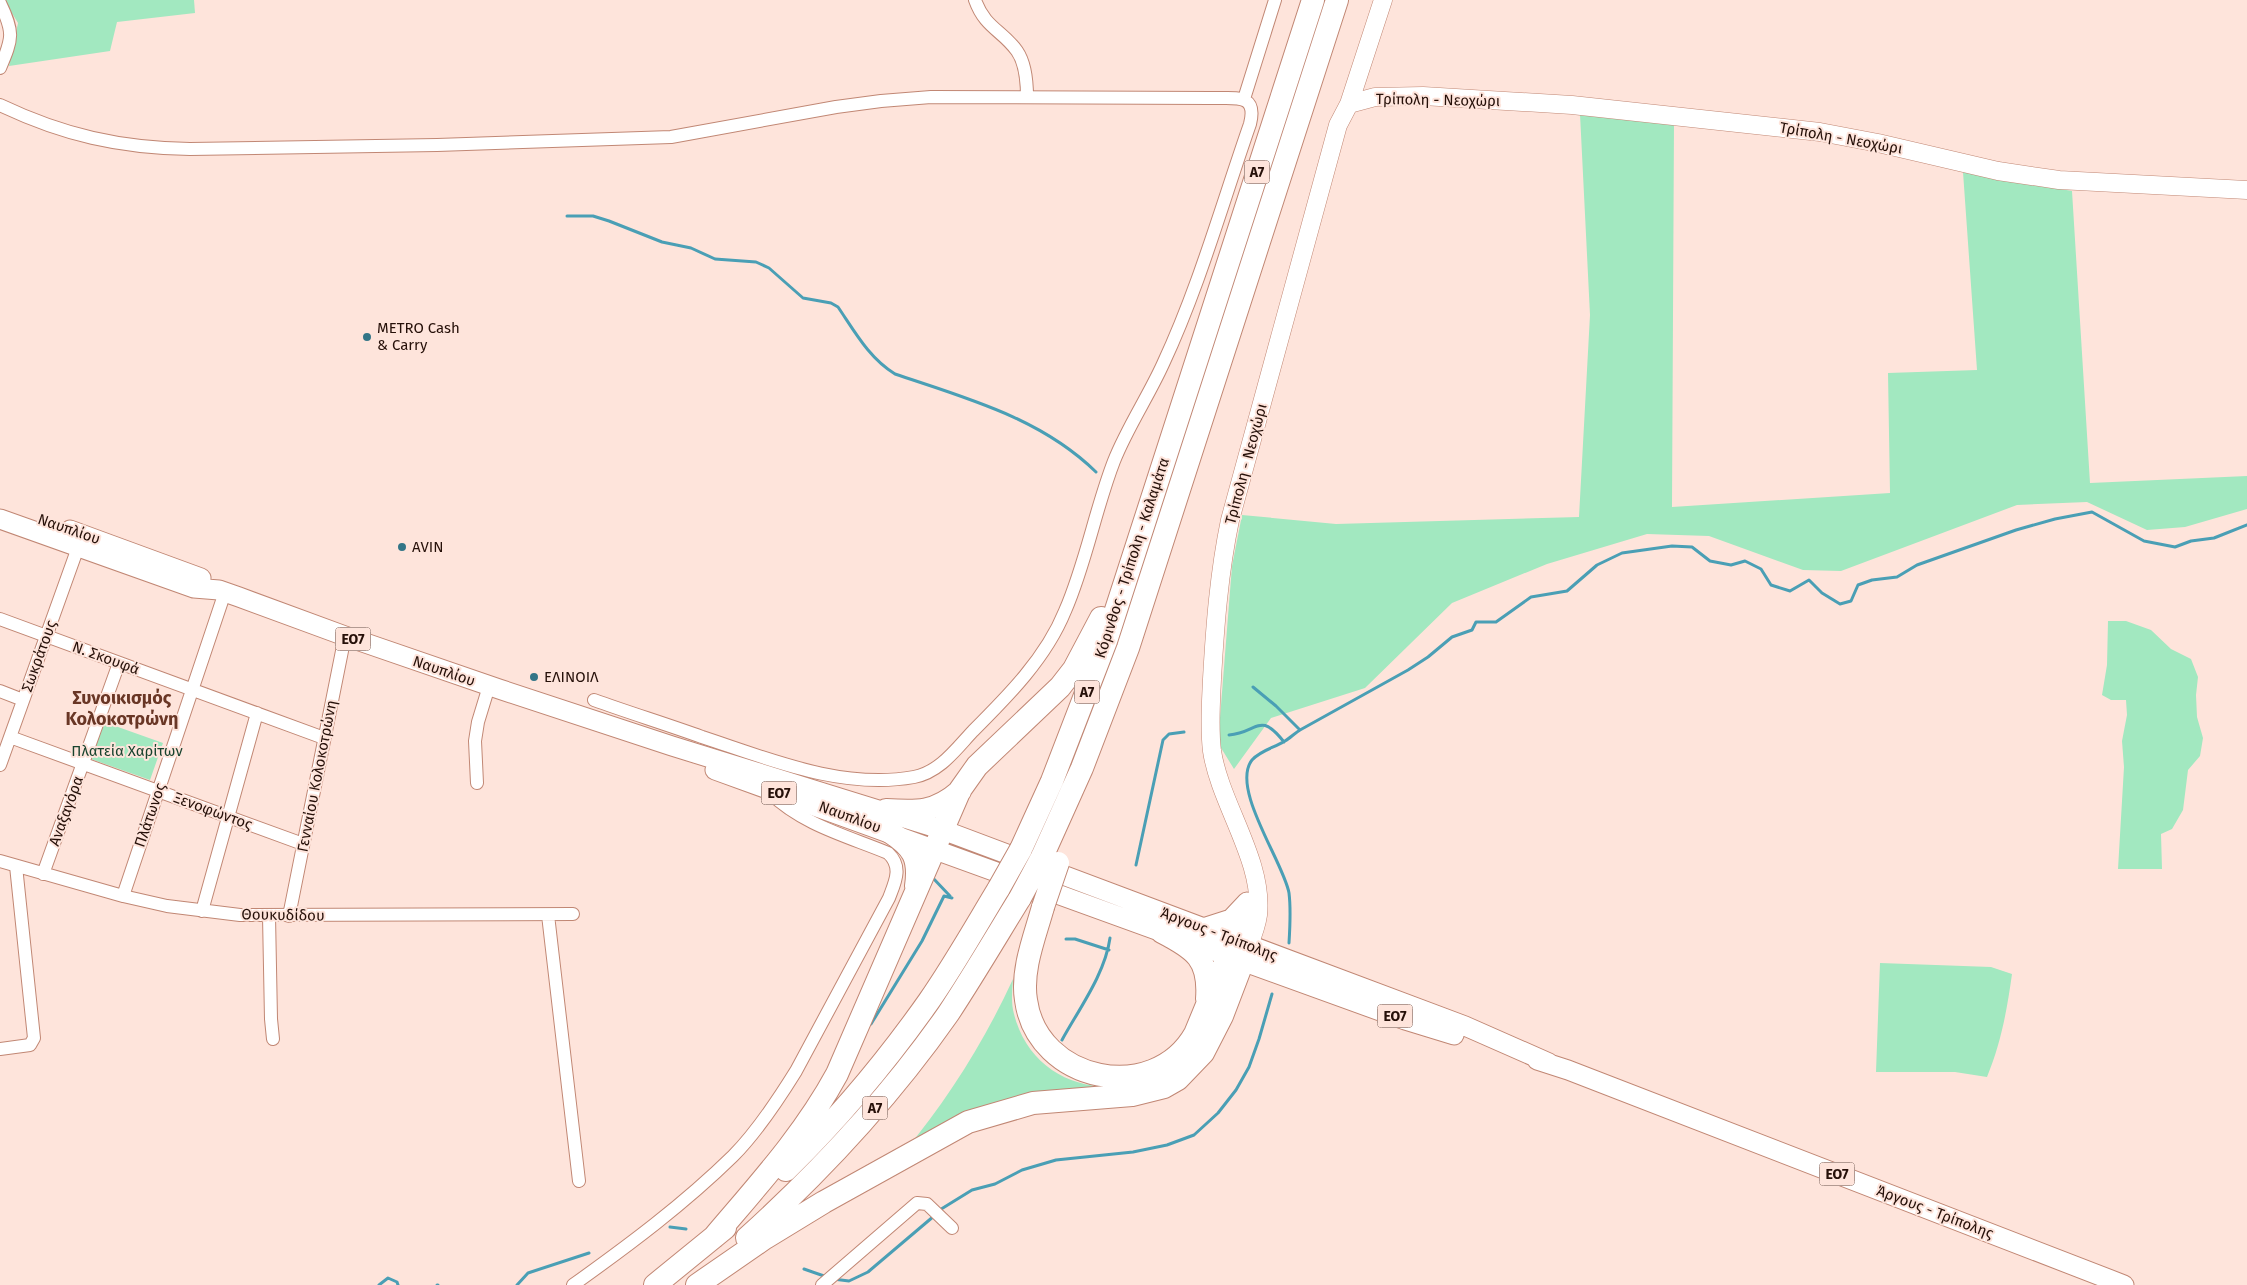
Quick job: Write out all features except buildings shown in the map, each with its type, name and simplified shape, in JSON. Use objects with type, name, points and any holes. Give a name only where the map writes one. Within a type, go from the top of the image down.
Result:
[{"type":"highway","name":"Κόρινθος - Τρίπολη - Καλαμάτα","points":[[655,1285],[714,1237],[814,1143],[863,1087],[928,1002],[999,888],[1020,849],[1052,781],[1106,641],[1313,0]]},
{"type":"highway","name":"Κόρινθος - Τρίπολη - Καλαμάτα","points":[[691,1285],[786,1202],[835,1154],[876,1108],[947,1015],[1020,898],[1050,860],[1073,789],[1128,648],[1337,0]]},
{"type":"highway","points":[[714,1237],[790,1146],[819,1107],[837,1074],[960,790],[977,766],[1060,687],[1074,669],[1091,638],[1142,530]]},
{"type":"highway","points":[[915,892],[917,863],[914,854],[888,821],[912,811],[932,809],[945,803],[960,790]]},
{"type":"highway","points":[[1050,860],[1043,907],[1027,971],[1026,1000],[1038,1034],[1056,1055],[1069,1064],[1098,1075],[1125,1078],[1153,1071],[1174,1059],[1190,1042],[1207,1003],[1240,951]]},
{"type":"highway","points":[[1162,932],[1186,945],[1199,957],[1208,975],[1207,1003]]},
{"type":"highway","points":[[697,1285],[765,1238],[824,1202],[968,1122],[1033,1103],[1140,1093],[1164,1087],[1178,1079],[1203,1053],[1222,1016],[1240,951]]},
{"type":"main road","points":[[1349,104],[1383,0]]},
{"type":"main road","name":"Τρίπολη - Νεοχώρι","points":[[1240,951],[1255,930],[1258,886],[1225,796],[1212,752],[1211,703],[1220,579],[1230,520],[1250,443],[1338,124],[1349,104],[1375,97],[1422,96],[1572,105],[1820,132],[1878,143],[1998,171],[2059,180],[2247,190]]},
{"type":"main road","name":"Ναυπλίου","points":[[0,506],[81,540]]},
{"type":"main road","name":"Ναυπλίου","points":[[0,519],[81,540],[198,576],[222,591],[345,636],[888,821]]},
{"type":"main road","name":"Ναυπλίου","points":[[672,746],[712,769],[765,788],[888,821]]},
{"type":"main road","name":"Άργους - Τρίπολης","points":[[888,821],[939,840],[1202,928],[1240,951],[1405,1020],[1549,1063],[2124,1285]]},
{"type":"main road","name":"Άργους - Τρίπολης","points":[[939,840],[1162,932],[1240,951]]},
{"type":"main road","name":"Τρίπολη - Νεοχώρι","points":[[1240,951],[1250,864]]},
{"type":"main road","points":[[1202,928],[1231,920],[1247,902]]},
{"type":"street","points":[[975,0],[980,13],[989,26],[1017,52],[1027,80],[1027,97]]},
{"type":"street","points":[[1244,99],[1275,0]]},
{"type":"street","points":[[0,3],[10,25],[9,47],[0,68]]},
{"type":"street","points":[[0,105],[44,125],[94,140],[152,148],[190,149],[437,145],[671,137],[881,101],[931,97],[1244,99],[1249,102],[1252,109],[1250,124],[1200,269],[1164,364],[1114,460],[1082,564],[1064,614],[1043,650],[1010,694],[938,767],[916,776],[895,779],[829,775],[792,767],[594,700]]},
{"type":"street","name":"Σωκράτους","points":[[1,762],[81,540]]},
{"type":"street","name":"Πλάτωνος","points":[[123,896],[192,690],[222,591]]},
{"type":"street","name":"Ν. Σκουφά","points":[[0,619],[324,738]]},
{"type":"street","name":"Γενναίου Κολοκοτρώνη","points":[[289,916],[345,636]]},
{"type":"street","name":"Αναξαγόρα","points":[[43,874],[119,663]]},
{"type":"street","points":[[477,783],[475,741],[478,722],[489,686]]},
{"type":"street","points":[[0,691],[23,700]]},
{"type":"street","points":[[202,911],[257,713]]},
{"type":"street","name":"Ξενοφώντος","points":[[10,737],[303,844]]},
{"type":"street","points":[[573,1285],[667,1216],[733,1156],[750,1136],[782,1094],[796,1071],[889,898],[896,879],[897,864],[888,854],[800,817],[784,807],[765,788]]},
{"type":"street","name":"Θουκυδίδου","points":[[0,861],[123,896],[202,911],[269,916],[573,914]]},
{"type":"street","points":[[0,1049],[24,1047],[30,1045],[34,1038],[16,866]]},
{"type":"street","points":[[548,915],[579,1181]]},
{"type":"street","points":[[269,916],[273,1039]]},
{"type":"street","points":[[824,1284],[917,1204],[927,1204],[947,1224]]},
{"type":"green space","points":[[4,0],[194,0],[195,13],[117,22],[110,51],[9,66],[18,23]]},
{"type":"green space","points":[[1580,114],[1674,123],[1672,507],[1890,493],[1888,373],[1977,370],[1963,172],[2072,191],[2090,483],[2247,476],[2247,509],[2185,527],[2147,530],[2087,502],[2017,505],[1841,571],[1803,570],[1709,536],[1647,534],[1547,564],[1452,603],[1365,688],[1271,718],[1234,769],[1218,743],[1232,566],[1242,515],[1336,524],[1579,517],[1590,315]]},
{"type":"green space","points":[[2108,621],[2126,621],[2151,630],[2171,649],[2191,659],[2198,677],[2196,695],[2197,717],[2203,738],[2200,756],[2188,770],[2183,810],[2172,829],[2161,834],[2162,869],[2118,869],[2124,767],[2122,741],[2127,715],[2126,700],[2111,700],[2102,695],[2107,665]]},
{"type":"green space","name":"Πλατεία Χαρίτων","points":[[104,722],[163,743],[150,780],[91,759]]},
{"type":"green space","points":[[1880,963],[1991,967],[2012,974],[2003,1026],[1987,1077],[1955,1072],[1876,1072]]},
{"type":"green space","points":[[1224,977],[1232,979],[1217,1017],[1197,1052],[1162,1081],[1148,1089],[1131,1094],[1054,1098],[998,1108],[935,1134],[904,1152],[936,1111],[964,1069],[990,1025],[1013,979],[1012,1001],[1014,1014],[1025,1041],[1041,1061],[1062,1076],[1086,1084],[1112,1086],[1137,1082],[1162,1071],[1185,1054],[1198,1037]]},
{"type":"waterway","points":[[567,216],[593,216],[662,242],[691,248],[715,259],[756,262],[769,268],[803,298],[831,303],[838,307],[870,352],[895,374],[975,401],[1027,424],[1051,437],[1096,472]]},
{"type":"waterway","points":[[1289,943],[1289,893],[1253,806],[1248,788],[1247,773],[1252,760],[1263,751],[1285,741],[1300,730],[1408,670],[1428,657],[1452,637],[1472,630],[1476,622],[1496,622],[1531,597],[1567,591],[1597,565],[1622,553],[1672,546],[1692,547],[1710,561],[1731,565],[1745,561],[1761,569],[1771,585],[1790,591],[1809,580],[1822,593],[1840,604],[1851,601],[1858,585],[1872,580],[1897,577],[1917,565],[2016,530],[2055,519],[2092,512],[2144,541],[2175,547],[2191,541],[2214,538],[2247,525]]},
{"type":"waterway","points":[[1253,687],[1276,706],[1300,730]]},
{"type":"waterway","points":[[1229,735],[1263,725],[1276,732],[1284,742]]},
{"type":"waterway","points":[[1136,865],[1163,740],[1169,734],[1184,732]]},
{"type":"waterway","points":[[932,877],[950,896]]},
{"type":"waterway","points":[[871,1024],[922,941],[944,896],[952,898]]},
{"type":"waterway","points":[[1062,1040],[1097,978],[1103,965],[1110,938]]},
{"type":"waterway","points":[[1066,939],[1075,939],[1109,950]]},
{"type":"waterway","points":[[938,1211],[972,1190],[995,1184],[1022,1170],[1056,1160],[1133,1152],[1167,1145],[1194,1135],[1218,1113],[1236,1090],[1249,1067],[1272,994]]},
{"type":"waterway","points":[[833,1279],[849,1281],[868,1272],[934,1216]]},
{"type":"waterway","points":[[670,1227],[686,1229]]},
{"type":"waterway","points":[[517,1285],[528,1273],[589,1253]]},
{"type":"waterway","points":[[804,1269],[827,1277]]},
{"type":"waterway","points":[[379,1285],[388,1278],[397,1282],[398,1285]]},
{"type":"place","name":"METRO Cash & Carry","points":[[367,337]]},
{"type":"place","name":"AVIN","points":[[402,547]]},
{"type":"place","name":"ΕΛΙΝΟΙΛ","points":[[534,677]]},
{"type":"district","name":"Συνοικισμός Κολοκοτρώνη","points":[[122,708]]}]
